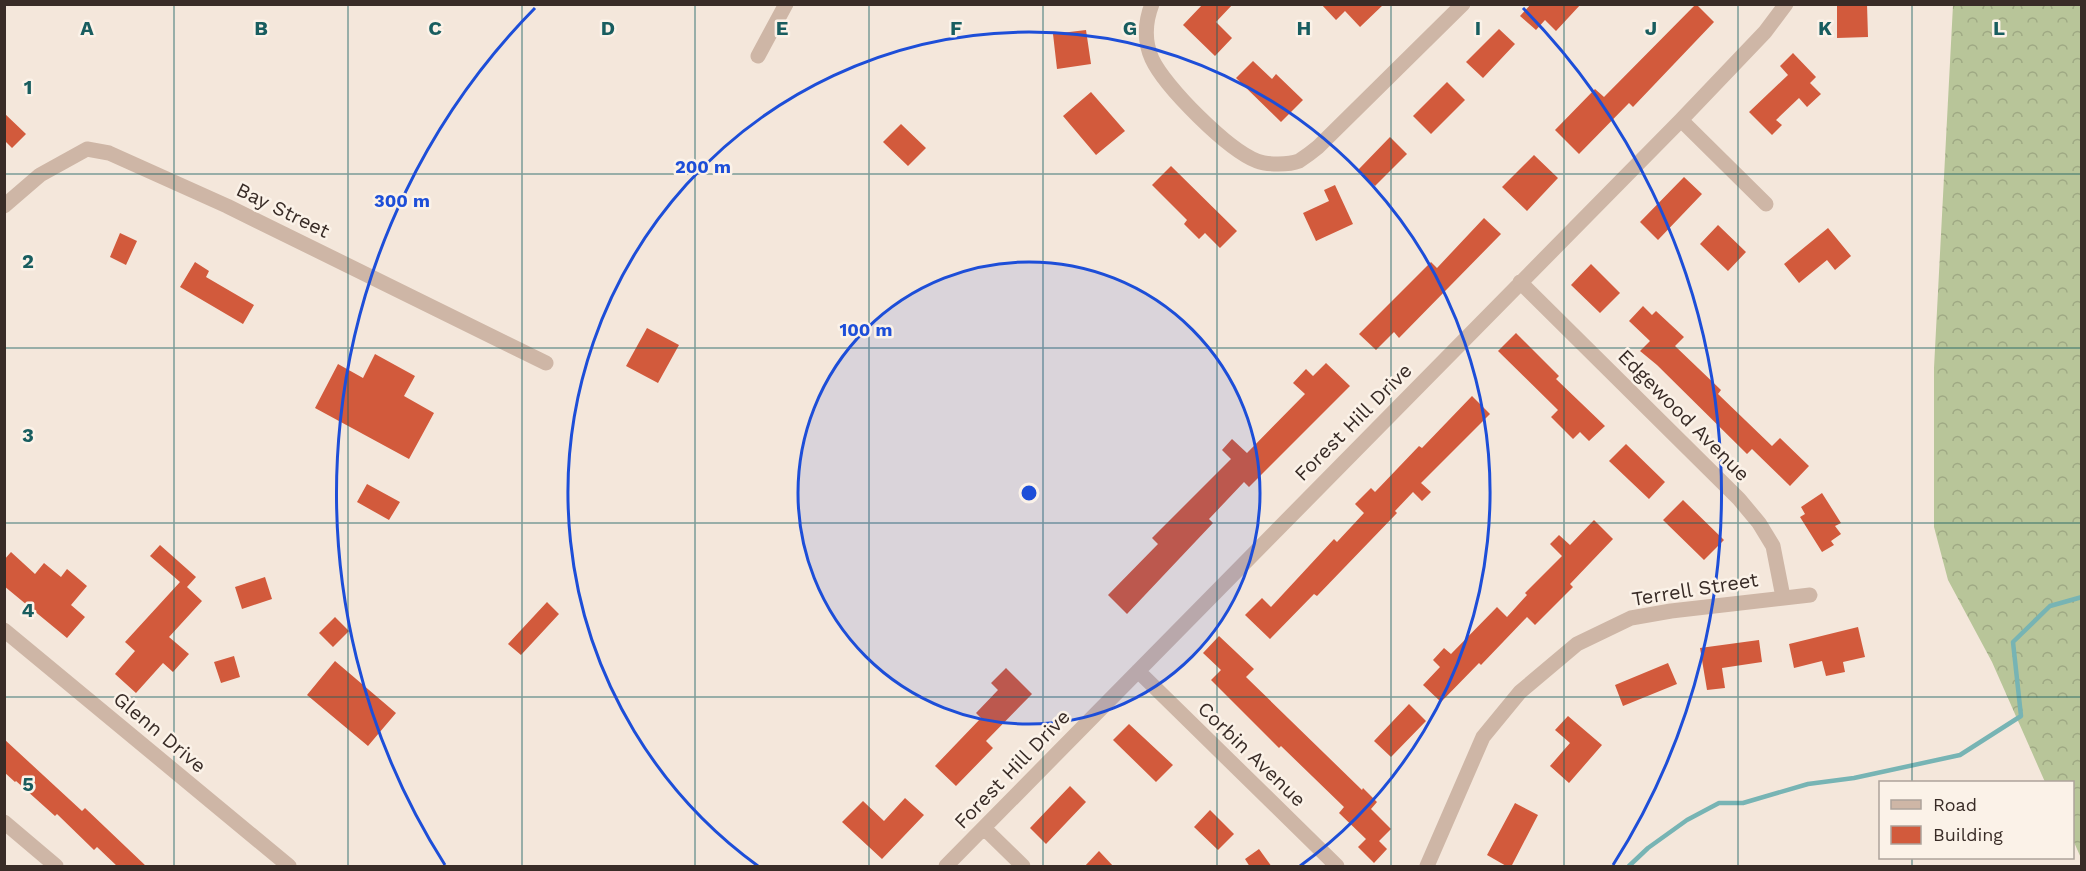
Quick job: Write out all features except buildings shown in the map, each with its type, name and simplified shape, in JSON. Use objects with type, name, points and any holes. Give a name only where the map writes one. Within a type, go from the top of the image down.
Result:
[{"type":"street","points":[[758,57],[786,4]]},
{"type":"street","points":[[1152,4],[1148,15],[1146,37],[1152,59],[1171,86],[1197,115],[1235,149],[1259,162],[1279,163],[1297,162],[1318,147],[1464,4]]},
{"type":"street","name":"Forest Hill Drive","points":[[946,867],[1681,120],[1765,32],[1786,4]]},
{"type":"street","points":[[1681,120],[1766,204]]},
{"type":"street","name":"Bay Street","points":[[4,206],[40,175],[79,153],[87,149],[109,153],[227,206],[546,363]]},
{"type":"street","name":"Edgewood Avenue","points":[[1520,282],[1740,499],[1773,546],[1783,597]]},
{"type":"street","name":"Terrell Street","points":[[1427,867],[1483,737],[1520,692],[1577,644],[1632,618],[1810,595]]},
{"type":"street","name":"Glenn Drive","points":[[4,630],[289,867]]},
{"type":"street","name":"Corbin Avenue","points":[[1138,671],[1337,867]]},
{"type":"street","points":[[4,822],[56,867]]},
{"type":"street","points":[[984,828],[1023,867]]},
{"type":"green space","points":[[1953,5],[2081,5],[2081,858],[2074,842],[2074,781],[2045,781],[1992,662],[1948,580],[1934,527],[1934,368]]},
{"type":"waterway","points":[[1629,866],[1648,848],[1687,820],[1719,803],[1743,803],[1808,784],[1854,778],[1960,755],[2021,716],[2013,642],[2050,606],[2082,597]]}]
